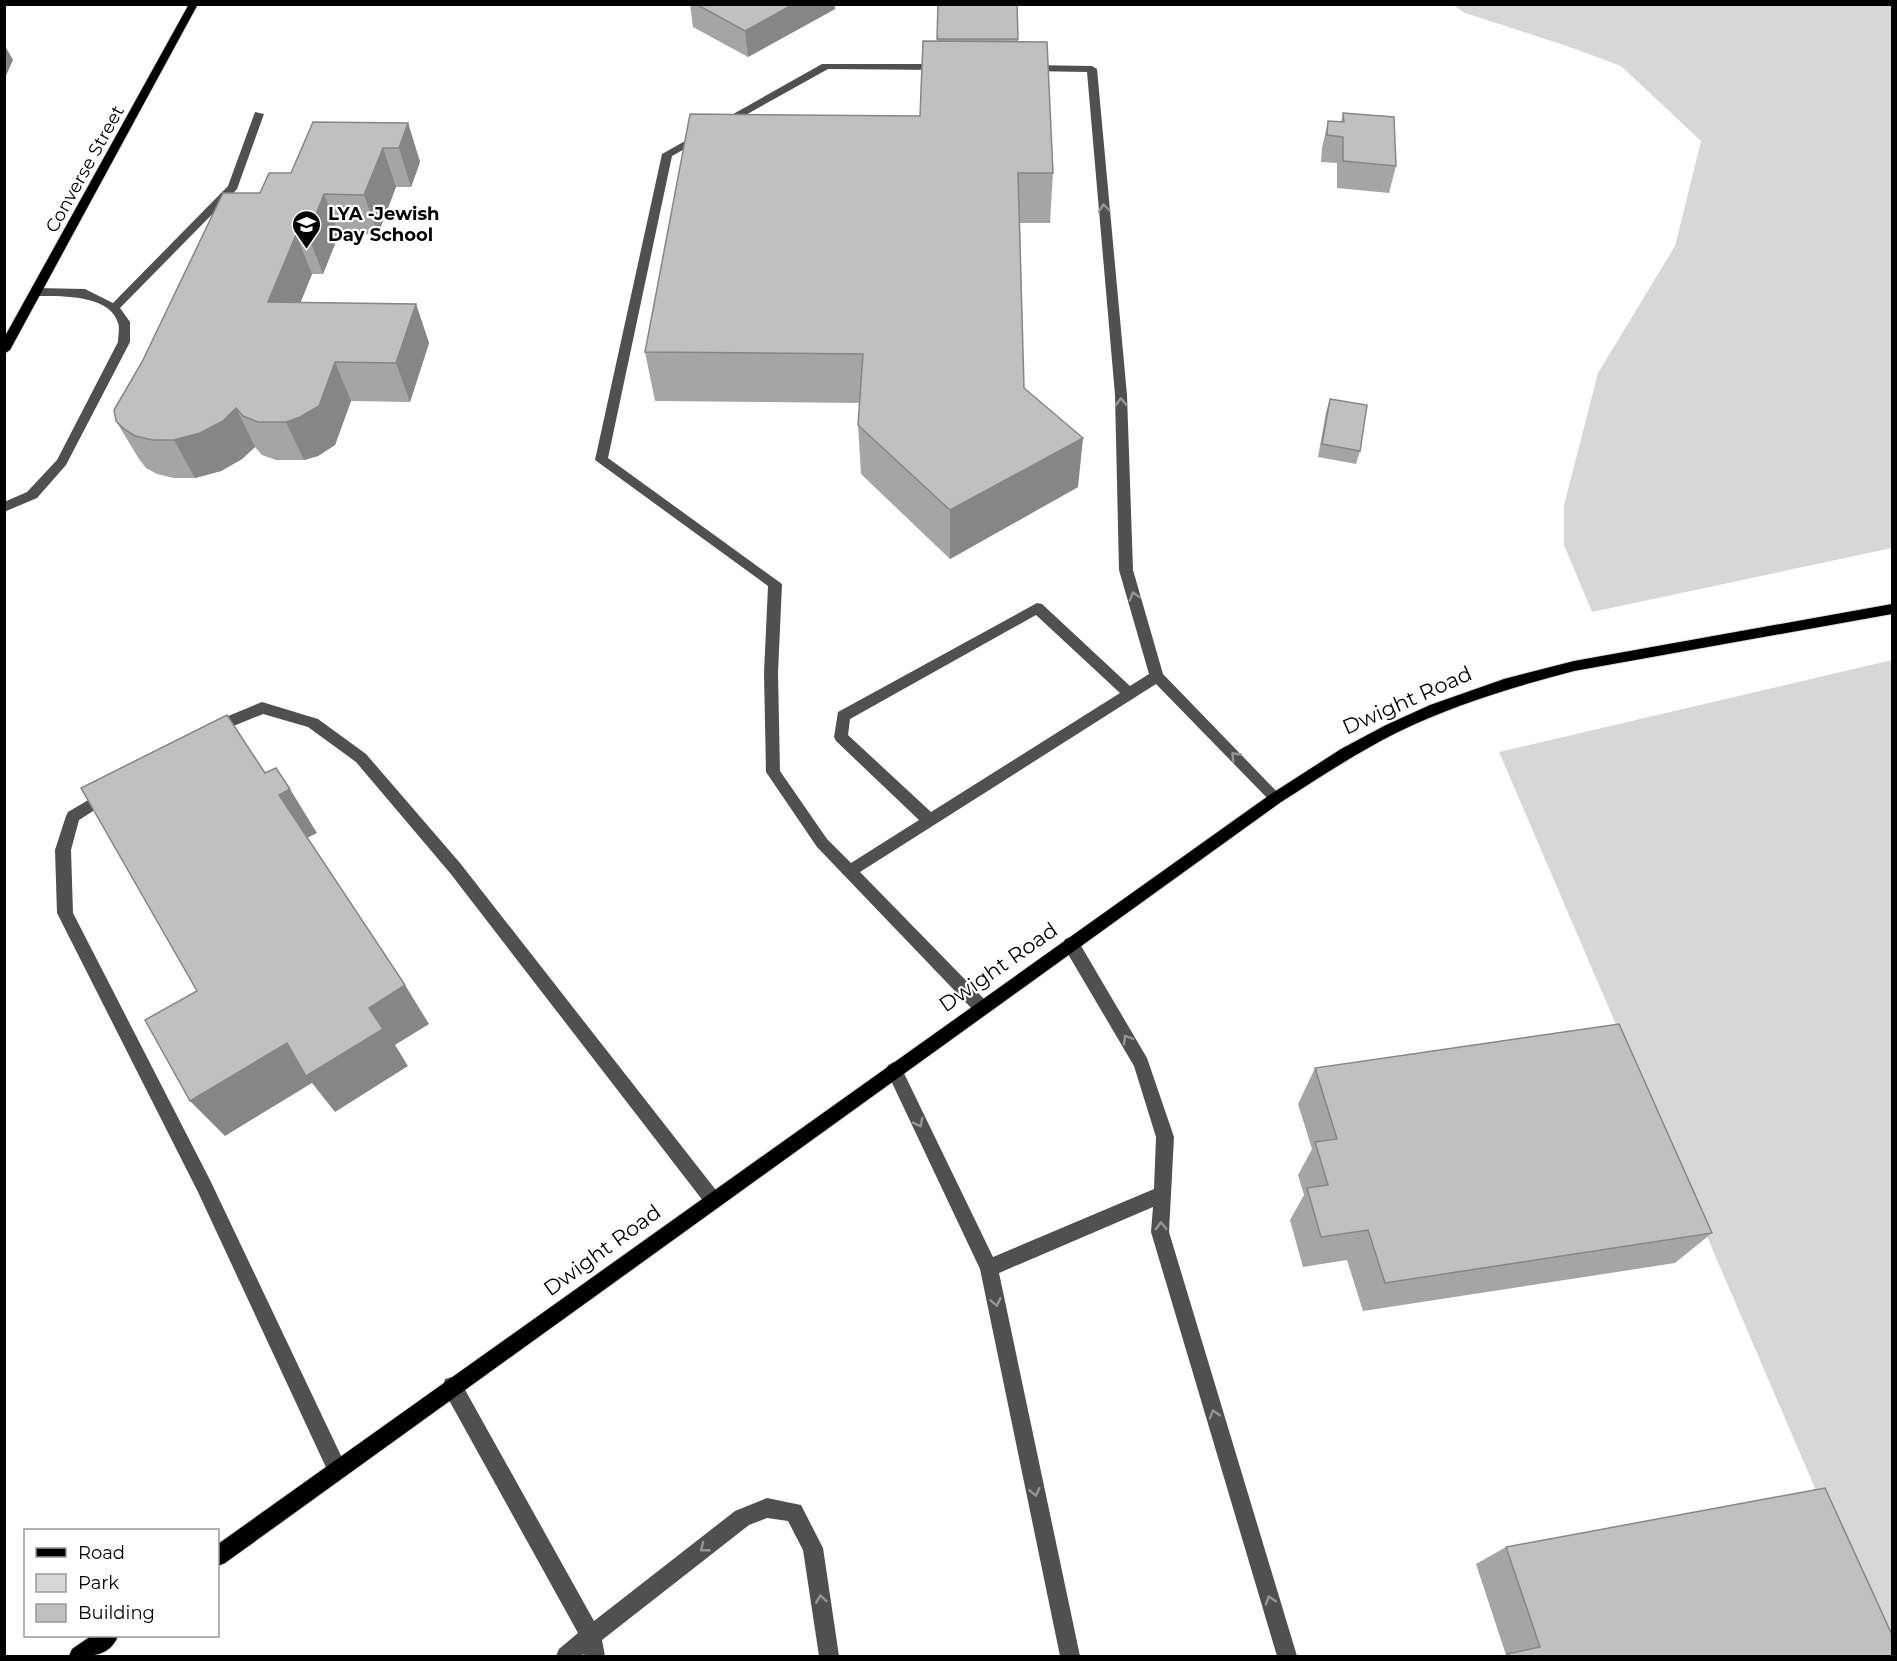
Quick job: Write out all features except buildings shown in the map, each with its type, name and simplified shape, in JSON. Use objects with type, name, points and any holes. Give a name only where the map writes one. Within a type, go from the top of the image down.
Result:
[{"type":"main road","name":"Converse Street","points":[[4,350],[194,4]]},
{"type":"main road","name":"Dwight Road","points":[[219,1555],[894,1070],[1330,762],[1392,728],[1451,703],[1506,684],[1584,664],[1893,609]]},
{"type":"main road","points":[[79,1656],[105,1637]]},
{"type":"lane","points":[[953,67],[826,66],[667,154],[601,460],[775,584],[771,673],[773,772],[822,843],[982,1008]]},
{"type":"lane","points":[[1011,68],[1092,69],[1121,395],[1126,570],[1157,676],[1276,798]]},
{"type":"lane","points":[[114,308],[233,187],[259,114]]},
{"type":"lane","points":[[4,508],[32,495],[62,462],[124,342],[124,322],[114,308],[85,293],[36,292]]},
{"type":"lane","points":[[929,820],[841,737],[843,716],[1037,608],[1130,694]]},
{"type":"lane","points":[[850,871],[1157,676]]},
{"type":"lane","points":[[199,738],[218,726],[262,708],[313,723],[361,758],[455,868],[713,1200]]},
{"type":"lane","points":[[121,786],[73,816],[63,850],[65,913],[204,1186],[337,1469]]},
{"type":"lane","points":[[1071,944],[1141,1063],[1165,1137],[1160,1232],[1287,1656]]},
{"type":"lane","points":[[894,1070],[989,1268],[1070,1656]]},
{"type":"lane","points":[[989,1268],[1162,1194]]},
{"type":"lane","points":[[452,1386],[591,1636],[595,1656]]},
{"type":"lane","points":[[566,1656],[742,1518],[767,1508],[794,1512],[813,1548],[829,1656]]},
{"type":"green space","points":[[1453,5],[1892,5],[1892,548],[1592,612],[1564,545],[1564,505],[1598,373],[1675,246],[1701,141],[1621,66],[1465,13]]},
{"type":"green space","points":[[1892,660],[1892,1656],[1887,1656],[1499,752]]},
{"type":"place","name":"LYA -Jewish Day School","points":[[307,250]]}]
